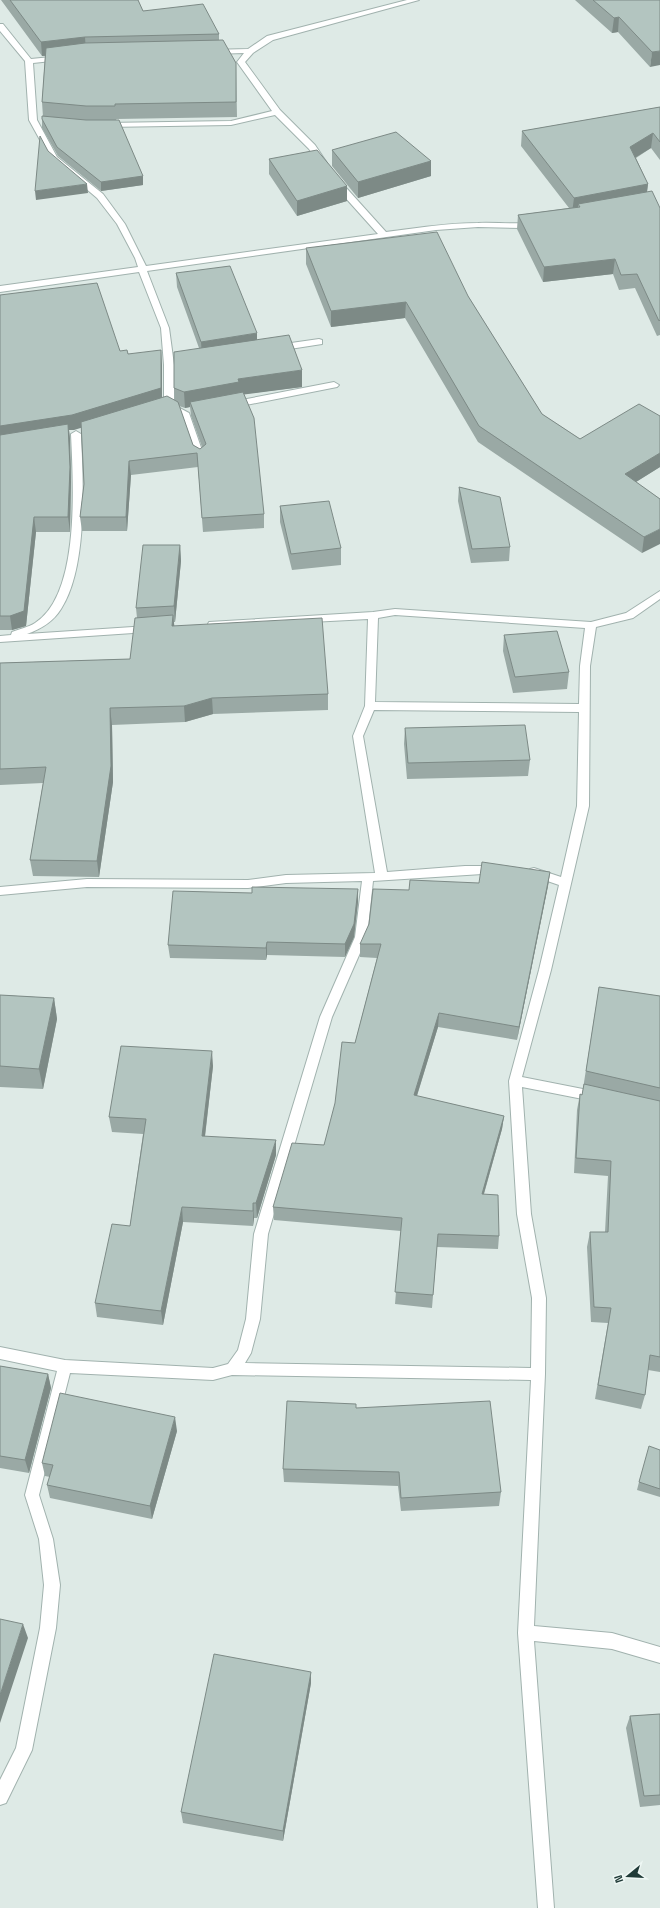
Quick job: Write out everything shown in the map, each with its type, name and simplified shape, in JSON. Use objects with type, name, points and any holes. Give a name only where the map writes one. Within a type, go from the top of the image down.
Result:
[{"type":"street","points":[[383,234],[330,173],[312,147],[277,112],[241,62],[250,51],[270,38],[415,0]]},
{"type":"street","points":[[0,26],[29,61],[37,120],[54,158],[100,196],[120,224],[144,270],[165,328],[173,364],[166,407],[188,413],[200,459]]},
{"type":"street","points":[[203,52],[250,51]]},
{"type":"street","points":[[29,61],[72,57]]},
{"type":"street","points":[[95,125],[231,123],[277,112]]},
{"type":"street","points":[[0,289],[144,270],[383,234],[478,225],[522,226],[545,221]]},
{"type":"street","points":[[271,349],[319,342]]},
{"type":"street","points":[[224,406],[334,385]]},
{"type":"street","points":[[1,639],[39,626],[57,608],[71,573],[79,498],[76,434]]},
{"type":"street","points":[[204,625],[298,618],[373,615],[395,612],[591,625],[629,616],[660,594]]},
{"type":"street","points":[[232,1369],[244,1353],[253,1319],[261,1234],[326,1017],[361,936],[375,877],[358,736],[370,706],[373,615]]},
{"type":"street","points":[[546,1908],[526,1633],[540,1298],[524,1214],[515,1081],[546,970],[583,806],[585,666],[591,625]]},
{"type":"street","points":[[1,639],[158,628]]},
{"type":"street","points":[[370,706],[585,708]]},
{"type":"street","points":[[0,891],[86,883],[248,884],[286,879],[405,877],[484,869],[507,869]]},
{"type":"street","points":[[522,870],[530,870],[565,882]]},
{"type":"street","points":[[515,1081],[567,1090],[614,1101]]},
{"type":"street","points":[[0,1353],[65,1366],[213,1374],[232,1369],[538,1374]]},
{"type":"street","points":[[0,1796],[24,1750],[48,1628],[52,1585],[46,1539],[32,1495],[65,1366]]},
{"type":"street","points":[[526,1633],[612,1641],[660,1655]]},
{"type":"building","points":[[10,0],[138,0],[143,11],[203,4],[219,34],[85,37],[41,42]]},
{"type":"building","points":[[593,0],[660,0],[660,51],[652,52],[619,17],[614,18]]},
{"type":"building","points":[[223,40],[236,63],[236,102],[115,104],[115,106],[86,106],[42,102],[46,48],[85,43]]},
{"type":"building","points":[[660,107],[660,142],[653,133],[630,147],[648,184],[574,198],[522,131]]},
{"type":"building","points":[[42,116],[86,120],[119,120],[143,176],[101,182],[57,147],[42,119]]},
{"type":"building","points":[[396,132],[431,161],[358,182],[332,150]]},
{"type":"building","points":[[40,136],[48,151],[87,184],[35,191]]},
{"type":"building","points":[[317,150],[347,186],[297,201],[269,159]]},
{"type":"building","points":[[652,191],[660,208],[659,321],[637,274],[621,275],[615,259],[544,267],[518,215],[580,207],[578,204]]},
{"type":"building","points":[[437,232],[468,296],[542,414],[580,439],[639,404],[660,416],[660,453],[625,474],[660,499],[660,529],[644,537],[479,426],[406,302],[331,311],[306,248]]},
{"type":"building","points":[[230,266],[257,333],[201,342],[176,273]]},
{"type":"building","points":[[97,283],[120,351],[127,350],[128,354],[161,350],[161,388],[72,415],[0,426],[0,295]]},
{"type":"building","points":[[289,335],[302,370],[238,379],[239,382],[184,392],[174,388],[174,352]]},
{"type":"building","points":[[243,392],[254,418],[264,514],[202,518],[197,453],[129,461],[126,517],[80,517],[84,484],[81,422],[167,396],[178,402],[193,445],[200,449],[206,444],[190,402]]},
{"type":"building","points":[[68,424],[70,467],[68,517],[34,517],[24,611],[10,616],[0,616],[0,435]]},
{"type":"building","points":[[459,487],[500,497],[510,547],[472,549]]},
{"type":"building","points":[[329,501],[341,548],[291,554],[280,506]]},
{"type":"building","points":[[143,545],[180,545],[174,606],[136,608]]},
{"type":"building","points":[[173,615],[172,626],[322,618],[328,694],[212,698],[184,706],[110,708],[111,766],[97,861],[30,860],[46,767],[0,769],[0,663],[130,659],[135,618]]},
{"type":"building","points":[[557,631],[569,672],[515,677],[504,635]]},
{"type":"building","points":[[525,725],[530,760],[408,763],[405,728]]},
{"type":"building","points":[[482,862],[550,872],[519,1027],[439,1013],[414,1095],[504,1116],[482,1194],[498,1195],[499,1236],[438,1234],[433,1295],[395,1292],[402,1218],[273,1207],[292,1143],[324,1145],[335,1103],[342,1042],[355,1043],[381,944],[360,944],[369,924],[373,889],[409,890],[410,880],[479,883]]},
{"type":"building","points":[[252,887],[358,889],[354,924],[345,944],[267,942],[266,948],[168,945],[173,891],[252,893]]},
{"type":"building","points":[[599,987],[660,996],[660,1088],[586,1071]]},
{"type":"building","points":[[0,995],[54,998],[39,1069],[0,1066]]},
{"type":"building","points":[[121,1046],[212,1051],[202,1136],[276,1140],[256,1203],[253,1203],[253,1211],[182,1207],[161,1311],[95,1303],[112,1224],[130,1226],[146,1119],[109,1117]]},
{"type":"building","points":[[584,1084],[660,1101],[660,1357],[650,1355],[645,1395],[598,1385],[611,1308],[594,1307],[590,1232],[608,1232],[611,1161],[576,1158],[580,1094],[582,1095]]},
{"type":"building","points":[[0,1366],[48,1374],[25,1460],[0,1456]]},
{"type":"building","points":[[60,1393],[175,1417],[150,1506],[47,1485],[53,1465],[42,1463]]},
{"type":"building","points":[[287,1401],[356,1404],[356,1408],[490,1401],[501,1492],[401,1498],[399,1472],[283,1469]]},
{"type":"building","points":[[649,1446],[660,1450],[660,1489],[639,1482]]},
{"type":"building","points":[[0,1619],[23,1624],[0,1695]]},
{"type":"building","points":[[214,1654],[311,1672],[283,1831],[181,1812]]},
{"type":"building","points":[[660,1714],[660,1795],[644,1796],[630,1716]]}]
